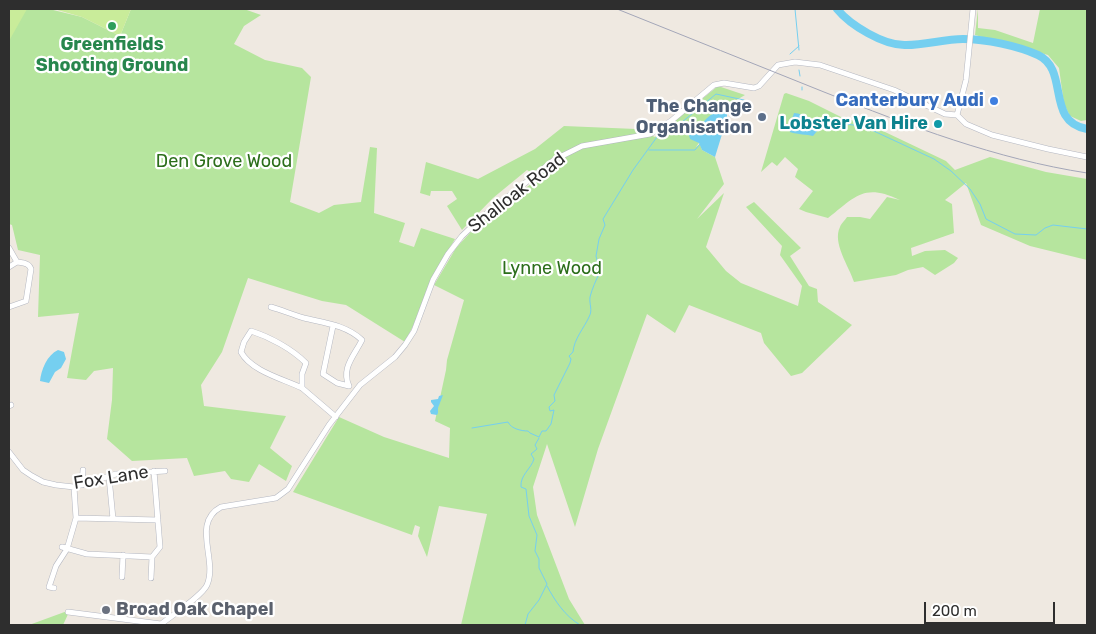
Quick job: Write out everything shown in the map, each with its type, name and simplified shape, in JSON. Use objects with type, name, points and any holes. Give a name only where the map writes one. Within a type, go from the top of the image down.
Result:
[{"type":"street","points":[[973,9],[966,80],[957,115],[966,124],[992,135],[1087,157]]},
{"type":"street","name":"Shalloak Road","points":[[161,625],[196,597],[207,585],[209,575],[207,526],[213,511],[221,507],[276,498],[282,495],[360,384],[395,357],[411,336],[433,280],[448,254],[462,236],[524,182],[554,160],[582,146],[638,137],[660,129],[714,85],[724,83],[754,88],[778,65],[795,62],[820,65],[894,90],[946,114],[957,115]]},
{"type":"street","points":[[9,248],[17,262]]},
{"type":"street","points":[[9,267],[17,262],[26,263],[31,269],[26,301],[9,307]]},
{"type":"street","points":[[270,307],[349,330],[362,340],[346,367],[345,378],[354,394]]},
{"type":"street","points":[[333,326],[322,374],[337,383],[349,386]]},
{"type":"street","points":[[302,388],[302,374],[306,363],[301,357],[251,331],[244,342],[241,352],[246,361],[268,374],[302,388],[336,417]]},
{"type":"street","name":"Fox Lane","points":[[9,452],[24,470],[43,482],[74,487],[116,474],[165,471]]},
{"type":"street","points":[[82,485],[83,470]]},
{"type":"street","points":[[151,578],[152,557],[160,547],[154,472]]},
{"type":"street","points":[[109,477],[113,519]]},
{"type":"street","points":[[54,588],[49,587],[76,518],[74,487]]},
{"type":"street","points":[[76,518],[158,520]]},
{"type":"street","points":[[65,548],[87,554],[152,557]]},
{"type":"street","points":[[122,576],[123,555]]},
{"type":"street","points":[[68,612],[161,625]]},
{"type":"green space","name":"Greenfields Shooting Ground","points":[[9,9],[27,9],[9,41]]},
{"type":"green space","name":"Den Grove Wood","points":[[12,9],[49,9],[82,17],[120,36],[131,9],[244,9],[261,15],[244,26],[234,44],[265,60],[302,68],[311,77],[290,202],[319,213],[334,205],[361,202],[370,147],[377,148],[374,213],[405,223],[399,242],[414,247],[421,228],[455,239],[430,281],[414,324],[405,342],[346,305],[322,301],[248,278],[222,352],[201,385],[204,406],[286,416],[270,448],[292,466],[286,481],[259,464],[249,482],[231,479],[225,471],[194,476],[187,458],[132,461],[107,439],[112,400],[113,368],[94,371],[86,380],[67,378],[79,313],[38,317],[40,255],[18,250],[12,225],[9,224],[9,14]]},
{"type":"green space","name":"Greenfields Shooting Ground","points":[[54,9],[131,9],[120,36],[82,17]]},
{"type":"green space","points":[[978,9],[978,28],[995,30],[1033,43],[1040,9],[1087,9],[1087,120],[1081,121],[1070,116],[1064,104],[1059,68],[1048,55],[975,35]]},
{"type":"green space","name":"Lynne Wood","points":[[718,86],[745,95],[718,111],[697,128],[699,143],[696,147],[700,144],[702,150],[715,157],[724,184],[697,219],[724,193],[706,247],[726,271],[741,283],[798,306],[802,286],[780,255],[782,246],[746,207],[754,202],[801,248],[790,256],[809,286],[817,289],[818,302],[852,325],[802,373],[791,376],[764,343],[761,333],[689,305],[675,333],[647,314],[598,449],[575,527],[547,444],[533,487],[537,515],[569,599],[585,625],[461,625],[487,514],[439,506],[427,557],[418,536],[420,527],[415,525],[412,535],[293,492],[339,417],[384,437],[449,458],[450,428],[435,421],[447,360],[464,300],[434,285],[456,248],[480,222],[539,178],[527,170],[493,198],[462,230],[447,206],[457,199],[452,191],[431,191],[430,196],[420,193],[426,162],[478,179],[535,149],[564,126],[636,129],[655,137]]},
{"type":"green space","points":[[786,93],[809,101],[845,119],[864,122],[946,161],[955,170],[990,157],[1046,172],[1087,179],[1087,260],[1030,246],[981,225],[966,183],[945,200],[952,204],[954,233],[911,248],[912,256],[925,251],[945,250],[958,258],[954,263],[935,275],[923,267],[896,275],[854,282],[842,255],[838,240],[841,226],[847,217],[870,219],[887,197],[900,200],[878,193],[869,192],[861,194],[828,218],[799,209],[813,191],[795,177],[798,169],[785,157],[777,166],[772,162],[761,172],[784,94]]},
{"type":"green space","points":[[70,610],[63,625],[29,625]]},
{"type":"water","points":[[723,111],[727,114],[727,118],[715,157],[702,150],[699,143],[690,139],[689,135],[708,117]]},
{"type":"water","points":[[794,113],[805,116],[814,123],[818,130],[813,136],[790,132],[789,128]]},
{"type":"water","points":[[58,350],[64,352],[66,359],[61,368],[55,372],[49,383],[40,381],[45,363]]},
{"type":"water","points":[[443,395],[437,415],[431,414],[430,411],[434,406],[431,400],[438,399],[439,396]]},
{"type":"waterway","points":[[795,9],[799,50]]},
{"type":"waterway","points":[[837,9],[859,28],[888,42],[913,45],[956,39],[972,39],[1002,44],[1038,55],[1048,62],[1053,72],[1061,106],[1066,117],[1074,124],[1087,129]]},
{"type":"waterway","points":[[790,54],[799,46]]},
{"type":"waterway","points":[[799,70],[800,76]]},
{"type":"waterway","points":[[663,135],[670,132],[716,94],[744,100]]},
{"type":"waterway","points":[[818,129],[844,124],[863,126],[934,159],[951,171],[970,189],[980,204],[986,219],[1015,234],[1036,235],[1053,225],[1087,229]]},
{"type":"waterway","points":[[472,428],[508,422],[514,428],[528,431],[539,437],[542,431],[546,431],[551,424],[554,410],[550,411],[549,407],[555,401],[554,395],[570,363],[571,359],[569,356],[573,352],[577,338],[590,314],[590,297],[600,272],[596,256],[599,239],[605,225],[603,219],[633,170],[657,137]]},
{"type":"waterway","points":[[649,150],[695,150],[700,144]]},
{"type":"waterway","points":[[525,625],[528,614],[539,600],[547,584],[539,568],[539,559],[535,551],[537,535],[529,516],[526,489],[521,487],[522,479],[533,463],[534,459],[531,454],[537,449],[535,445],[539,438]]},
{"type":"waterway","points":[[547,586],[561,608],[580,625]]},
{"type":"railway","points":[[617,9],[921,129],[986,150],[1053,167],[1087,173]]},
{"type":"place","name":"Greenfields Shooting Ground","points":[[112,26]]},
{"type":"place","name":"Canterbury Audi","points":[[994,101]]},
{"type":"place","name":"The Change Organisation","points":[[762,117]]},
{"type":"place","name":"Lobster Van Hire","points":[[938,124]]},
{"type":"place","name":"Broad Oak Chapel","points":[[106,610]]}]
